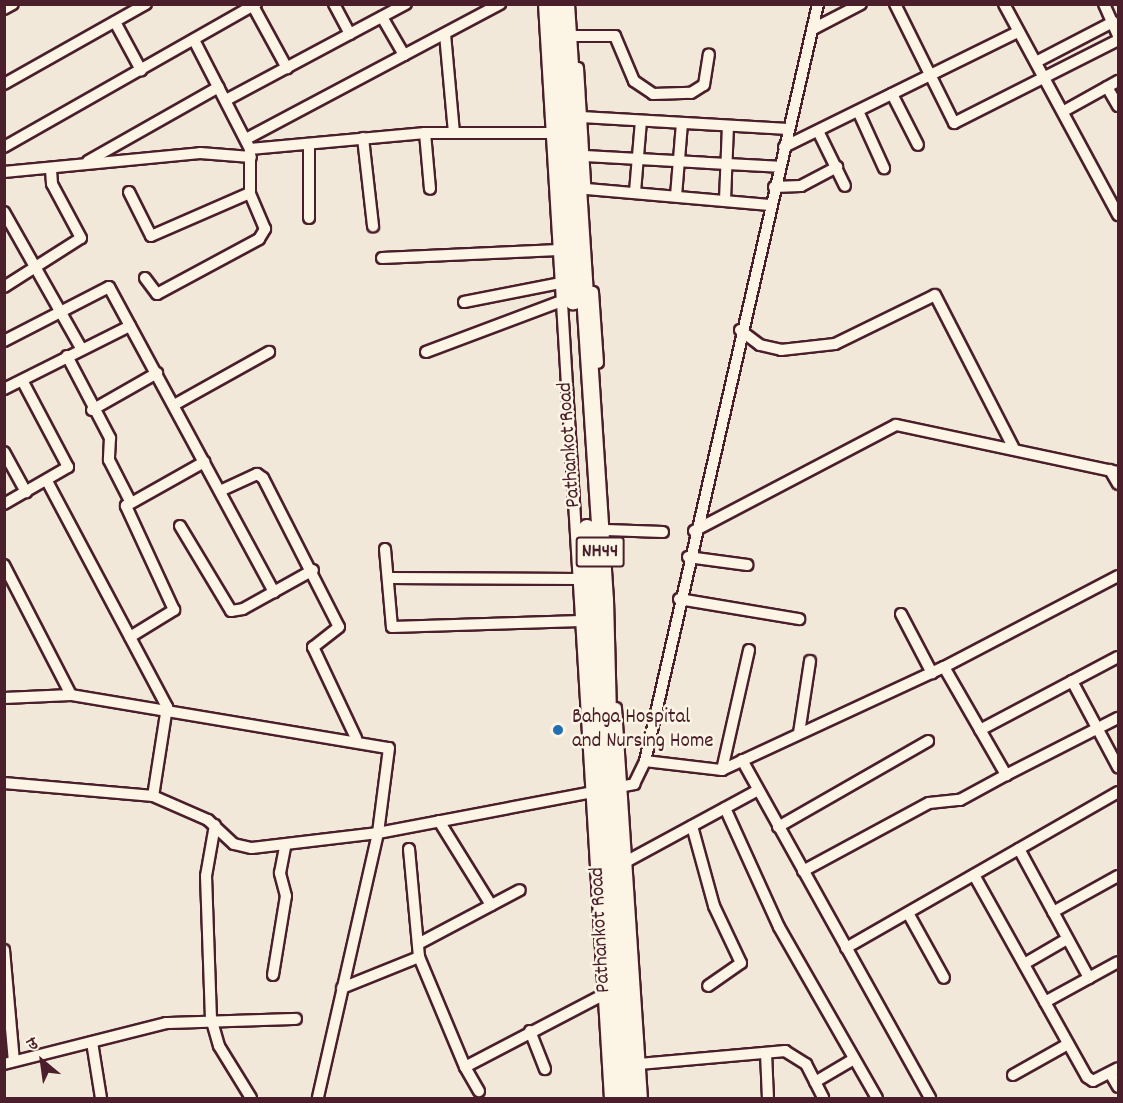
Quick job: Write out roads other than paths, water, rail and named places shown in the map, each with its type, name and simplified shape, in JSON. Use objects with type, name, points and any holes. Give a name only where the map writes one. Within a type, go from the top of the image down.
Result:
[{"type":"highway","name":"NH44","points":[[554,4],[605,790],[621,1098]]},
{"type":"highway","name":"Pathankot Road","points":[[566,4],[605,600],[605,790],[623,864],[633,1098]]},
{"type":"street","points":[[4,9],[13,4]]},
{"type":"street","points":[[4,84],[146,4]]},
{"type":"street","points":[[334,4],[350,34]]},
{"type":"street","points":[[226,100],[406,4]]},
{"type":"street","points":[[249,148],[404,56],[500,4]]},
{"type":"street","points":[[544,4],[581,621],[605,790]]},
{"type":"street","points":[[574,4],[606,530],[603,995],[610,1098]]},
{"type":"street","points":[[4,783],[153,796],[215,825],[234,844],[285,847],[378,833],[634,784],[645,760],[688,557],[818,4]]},
{"type":"street","points":[[813,29],[861,4]]},
{"type":"street","points":[[895,4],[927,77],[951,120],[958,123],[1119,38],[1104,4]]},
{"type":"street","points":[[1004,4],[1119,215]]},
{"type":"street","points":[[4,147],[255,5],[287,68]]},
{"type":"street","points":[[382,17],[404,56]]},
{"type":"street","points":[[115,22],[141,70]]},
{"type":"street","points":[[1036,62],[1113,22]]},
{"type":"street","points":[[784,147],[1018,32]]},
{"type":"street","points":[[445,34],[454,133]]},
{"type":"street","points":[[576,36],[615,36],[634,81],[653,94],[691,93],[704,85],[710,54]]},
{"type":"street","points":[[145,278],[157,294],[259,239],[264,223],[250,193],[249,148],[194,40]]},
{"type":"street","points":[[1064,111],[1119,81]]},
{"type":"street","points":[[82,164],[219,87]]},
{"type":"street","points":[[1107,87],[1119,106]]},
{"type":"street","points":[[892,94],[918,145]]},
{"type":"street","points":[[858,111],[884,168]]},
{"type":"street","points":[[582,117],[788,129]]},
{"type":"street","points":[[635,192],[641,121]]},
{"type":"street","points":[[676,196],[682,123]]},
{"type":"street","points":[[725,200],[728,126]]},
{"type":"street","points":[[818,131],[845,186]]},
{"type":"street","points":[[4,172],[426,133],[551,133]]},
{"type":"street","points":[[426,133],[430,189]]},
{"type":"street","points":[[363,138],[373,226]]},
{"type":"street","points":[[309,144],[309,218]]},
{"type":"street","points":[[585,156],[679,159],[779,167]]},
{"type":"street","points":[[774,186],[801,186],[837,167]]},
{"type":"street","points":[[4,286],[37,268],[81,238],[52,184],[51,168]]},
{"type":"street","points":[[586,189],[770,205]]},
{"type":"street","points":[[129,192],[152,236],[250,193]]},
{"type":"street","points":[[4,212],[81,348]]},
{"type":"street","points":[[382,258],[559,250]]},
{"type":"street","points":[[464,302],[561,283]]},
{"type":"street","points":[[4,341],[107,286],[157,373],[274,592]]},
{"type":"street","points":[[740,330],[760,345],[781,350],[835,344],[935,295],[1012,447]]},
{"type":"street","points":[[426,352],[562,301]]},
{"type":"street","points":[[4,389],[81,348],[130,326]]},
{"type":"street","points":[[174,405],[269,352]]},
{"type":"street","points":[[67,356],[92,410],[110,438],[110,460],[130,501]]},
{"type":"street","points":[[92,410],[157,373]]},
{"type":"street","points":[[4,504],[64,472],[67,462],[22,380]]},
{"type":"street","points":[[694,531],[896,425],[1012,447],[1114,471],[1119,484]]},
{"type":"street","points":[[4,452],[26,492]]},
{"type":"street","points":[[130,637],[174,610],[126,508],[130,501],[204,462]]},
{"type":"street","points":[[220,491],[261,475],[313,570],[339,627],[313,647],[356,738]]},
{"type":"street","points":[[46,481],[167,707],[153,796]]},
{"type":"street","points":[[180,526],[227,609],[243,609],[313,570]]},
{"type":"street","points":[[606,530],[663,532]]},
{"type":"street","points":[[385,549],[390,578],[392,627],[581,621]]},
{"type":"street","points":[[688,557],[747,566]]},
{"type":"street","points":[[4,565],[70,695]]},
{"type":"street","points":[[645,760],[722,770],[932,673],[1119,576]]},
{"type":"street","points":[[390,578],[579,579]]},
{"type":"street","points":[[679,599],[799,619]]},
{"type":"street","points":[[901,614],[932,673]]},
{"type":"street","points":[[722,770],[749,650]]},
{"type":"street","points":[[980,730],[1119,657]]},
{"type":"street","points":[[799,733],[810,661]]},
{"type":"street","points":[[944,667],[1006,775]]},
{"type":"street","points":[[1072,681],[1119,767]]},
{"type":"street","points":[[4,698],[70,695],[167,707],[356,738],[391,751],[378,833],[318,1098]]},
{"type":"street","points":[[802,871],[929,803],[960,800],[1119,718]]},
{"type":"street","points":[[778,827],[928,741]]},
{"type":"street","points":[[742,760],[930,1098]]},
{"type":"street","points":[[642,1098],[623,864],[758,790]]},
{"type":"street","points":[[846,948],[1119,792]]},
{"type":"street","points":[[725,808],[775,918],[877,1098]]},
{"type":"street","points":[[439,821],[491,905]]},
{"type":"street","points":[[215,825],[206,876],[211,1018],[219,1046],[251,1098]]},
{"type":"street","points":[[692,826],[714,906],[741,963],[708,986]]},
{"type":"street","points":[[273,975],[286,896],[280,873],[285,847]]},
{"type":"street","points":[[409,849],[419,957],[465,1067],[479,1091]]},
{"type":"street","points":[[1019,849],[1089,978]]},
{"type":"street","points":[[974,875],[1090,1080],[1114,1071],[1119,1087]]},
{"type":"street","points":[[1053,912],[1119,876]]},
{"type":"street","points":[[418,944],[520,890]]},
{"type":"street","points":[[908,913],[944,978]]},
{"type":"street","points":[[1024,964],[1067,939]]},
{"type":"street","points":[[4,950],[9,1063],[166,1023],[211,1018],[296,1019]]},
{"type":"street","points":[[342,988],[419,957]]},
{"type":"street","points":[[1045,1002],[1119,962]]},
{"type":"street","points":[[465,1067],[530,1031],[603,995]]},
{"type":"street","points":[[530,1031],[545,1069]]},
{"type":"street","points":[[92,1042],[101,1098]]},
{"type":"street","points":[[1013,1075],[1068,1044]]},
{"type":"street","points":[[639,1064],[766,1053],[800,1056],[823,1098]]},
{"type":"street","points":[[766,1053],[768,1098]]},
{"type":"street","points":[[815,1082],[854,1059]]},
{"type":"place","name":"Bahga Hospital and Nursing Home","points":[[558,730]]}]
